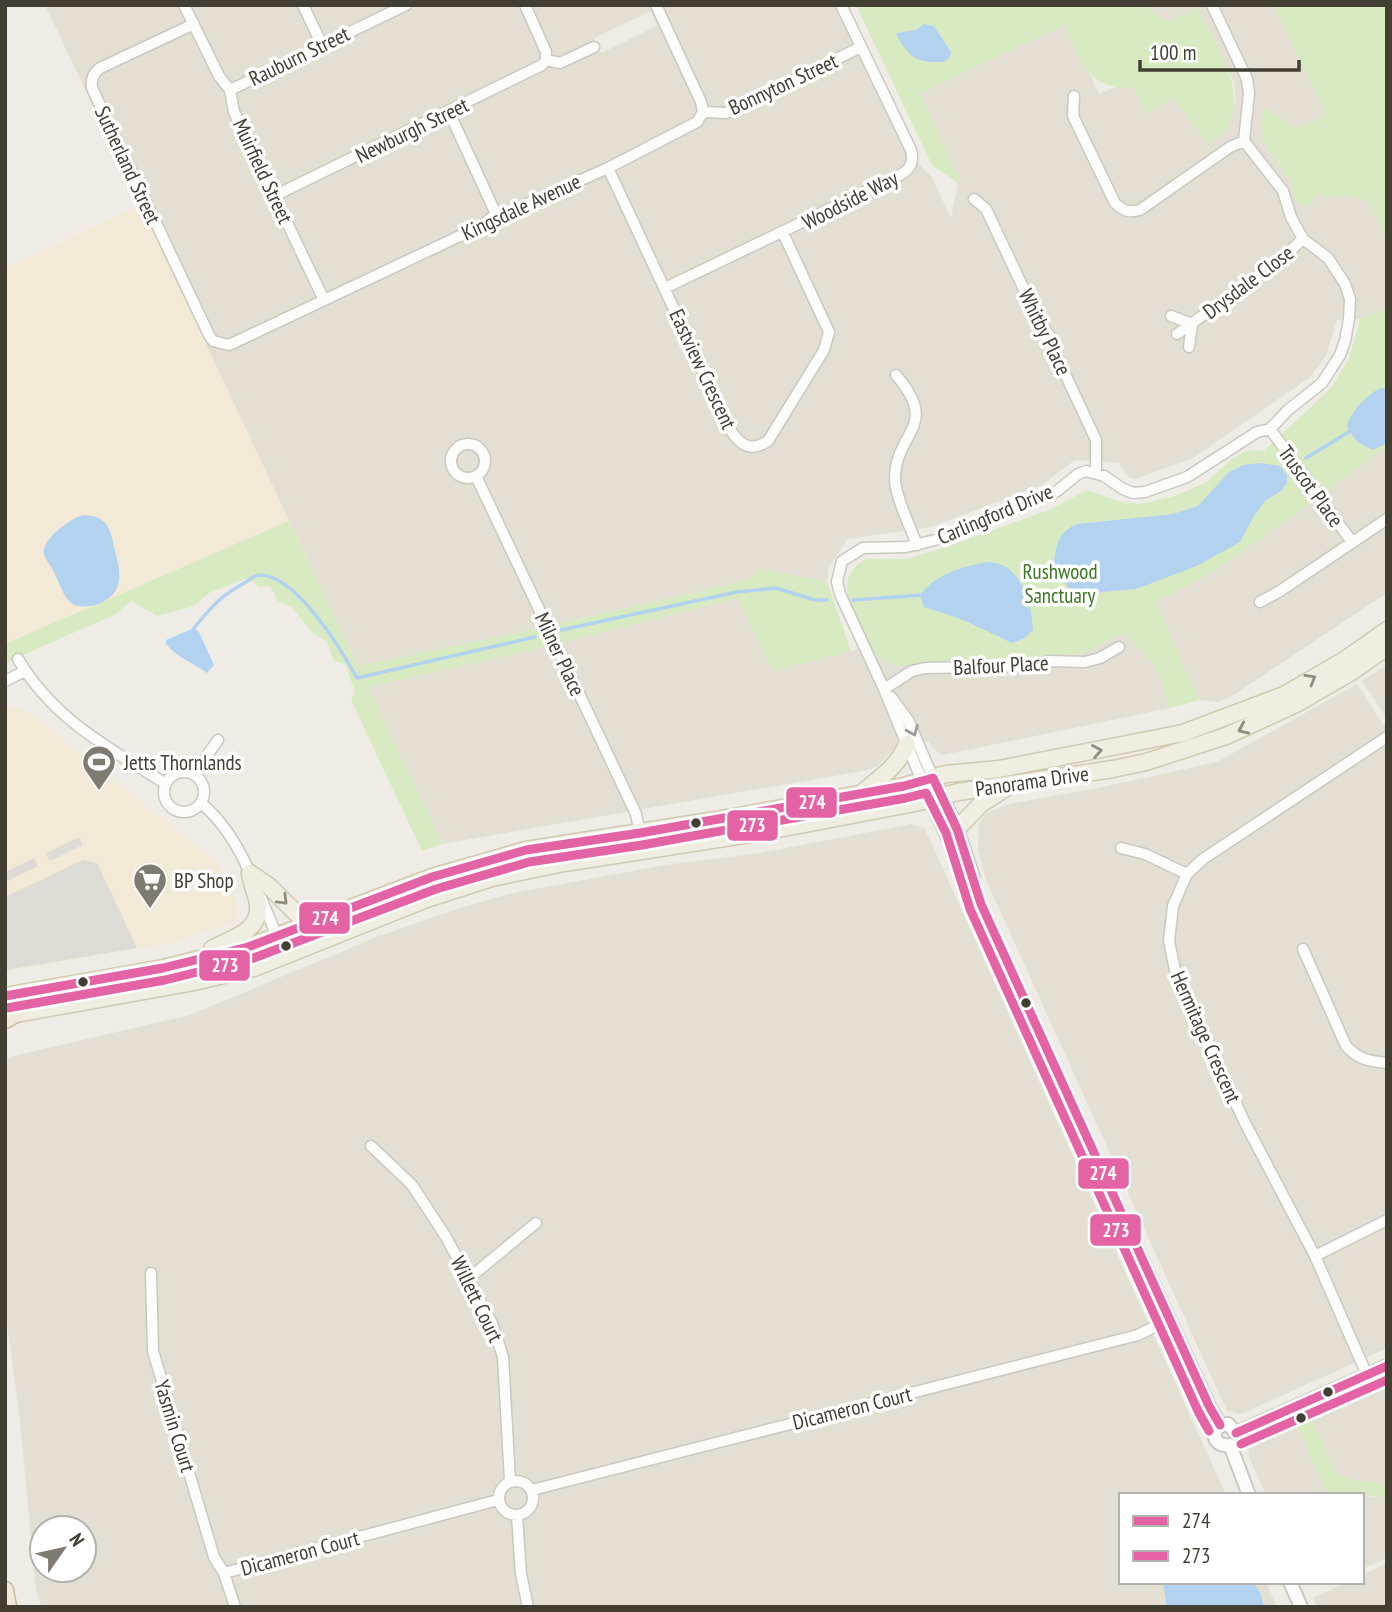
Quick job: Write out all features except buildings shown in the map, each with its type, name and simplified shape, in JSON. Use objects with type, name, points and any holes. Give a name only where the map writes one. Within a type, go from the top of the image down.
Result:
[{"type":"highway","points":[[5,1590],[8,1607]]},
{"type":"main road","name":"Panorama Drive","points":[[5,996],[192,962],[278,937],[466,866],[526,850],[862,794],[928,779],[1107,749],[1195,730],[1284,695],[1343,661],[1387,629]]},
{"type":"main road","name":"Panorama Drive","points":[[9,1017],[254,968],[424,900],[492,878],[564,863],[757,833],[1014,783],[1114,769],[1180,752],[1226,736],[1296,704],[1353,671],[1387,647]]},
{"type":"main road","points":[[862,794],[894,766],[902,756],[906,744]]},
{"type":"main road","points":[[957,829],[981,804],[1014,783]]},
{"type":"main road","points":[[250,873],[269,886],[299,916],[317,922]]},
{"type":"main road","points":[[192,962],[247,931],[256,919],[258,906],[250,873]]},
{"type":"street","name":"Muirfield Street","points":[[184,5],[219,76],[230,90],[234,112],[324,300]]},
{"type":"street","points":[[303,5],[322,45]]},
{"type":"street","name":"Rauburn Street","points":[[230,90],[406,5]]},
{"type":"street","points":[[525,5],[542,41],[546,60]]},
{"type":"street","points":[[656,5],[701,102],[703,112]]},
{"type":"street","name":"Woodside Way","points":[[665,288],[901,175],[911,166],[911,150],[841,5]]},
{"type":"street","points":[[1096,472],[1133,493],[1145,492],[1187,477],[1250,436],[1270,429],[1288,410],[1322,383],[1331,371],[1345,341],[1350,299],[1345,284],[1328,258],[1303,239],[1291,217],[1283,191],[1244,141],[1249,93],[1247,79],[1212,5]]},
{"type":"street","name":"Sutherland Street","points":[[194,24],[100,68],[91,80],[92,88],[209,335],[213,341],[229,345]]},
{"type":"street","name":"Newburgh Street","points":[[274,196],[537,70],[546,60],[560,63],[594,47]]},
{"type":"street","name":"Bonnyton Street","points":[[703,112],[726,113],[862,47]]},
{"type":"street","points":[[1074,96],[1073,116],[1115,203],[1132,212],[1140,210],[1244,141]]},
{"type":"street","points":[[449,112],[496,214]]},
{"type":"street","name":"Kingsdale Avenue","points":[[229,345],[482,225],[496,214],[511,211],[608,168],[697,122],[703,112]]},
{"type":"street","name":"Eastview Crescent","points":[[608,168],[731,431],[740,444],[752,448],[768,441],[824,350],[829,332],[783,233]]},
{"type":"street","name":"Whitby Place","points":[[974,199],[986,209],[1037,317],[1051,338],[1052,346],[1096,440],[1096,472]]},
{"type":"street","name":"Drysdale Close","points":[[1177,334],[1280,260],[1303,239]]},
{"type":"street","name":"Drysdale Close","points":[[1171,316],[1192,324]]},
{"type":"street","name":"Drysdale Close","points":[[1189,347],[1192,324]]},
{"type":"street","points":[[897,376],[907,388],[917,412],[916,424],[895,468],[895,484],[917,545]]},
{"type":"street","name":"Truscot Place","points":[[1270,429],[1352,542]]},
{"type":"street","name":"Carlingford Drive","points":[[928,779],[906,744],[840,594],[837,582],[842,561],[863,548],[917,545],[1036,501],[1057,491],[1078,474],[1096,472]]},
{"type":"street","name":"Milner Place","points":[[476,476],[636,814],[640,833]]},
{"type":"street","name":"Truscot Place","points":[[1260,602],[1387,519]]},
{"type":"street","name":"Balfour Place","points":[[884,689],[912,671],[925,668],[1026,666],[1051,661],[1085,662],[1100,658],[1119,647]]},
{"type":"street","points":[[18,659],[50,704],[80,728],[166,784]]},
{"type":"street","points":[[5,681],[25,671]]},
{"type":"street","name":"Carlingford Drive","points":[[884,689],[908,720],[928,779]]},
{"type":"street","name":"Hermitage Crescent","points":[[1367,1375],[1315,1256],[1244,1121],[1175,970],[1168,941],[1173,906],[1186,874],[1203,859],[1387,737]]},
{"type":"street","points":[[194,774],[218,740]]},
{"type":"street","points":[[175,774],[194,774],[199,778],[204,790],[201,803],[191,811],[178,811],[167,803],[164,790],[166,784],[175,774]]},
{"type":"street","points":[[928,779],[962,869],[981,904],[1169,1319],[1220,1425]]},
{"type":"street","points":[[936,797],[957,829],[981,904]]},
{"type":"street","points":[[201,803],[217,816],[228,831],[250,873],[285,956]]},
{"type":"street","points":[[1121,849],[1145,854],[1186,874]]},
{"type":"street","points":[[1303,950],[1346,1046],[1365,1061],[1387,1063]]},
{"type":"street","name":"Willett Court","points":[[371,1146],[412,1185],[446,1237],[492,1323],[503,1356],[510,1481]]},
{"type":"street","points":[[1315,1256],[1387,1220]]},
{"type":"street","points":[[468,1279],[536,1223]]},
{"type":"street","name":"Yasmin Court","points":[[151,1273],[153,1351],[214,1557],[224,1573],[235,1607]]},
{"type":"street","name":"Dicameron Court","points":[[532,1490],[1138,1335],[1169,1319]]},
{"type":"street","points":[[1236,1433],[1387,1366]]},
{"type":"street","points":[[1220,1425],[1231,1426],[1236,1433],[1235,1440],[1230,1445],[1220,1445],[1215,1440],[1214,1432],[1220,1425]]},
{"type":"street","points":[[1230,1445],[1248,1493]]},
{"type":"street","points":[[510,1481],[523,1482],[532,1490],[530,1509],[517,1516],[507,1513],[498,1500],[500,1491],[510,1481]]},
{"type":"street","name":"Dicameron Court","points":[[224,1573],[498,1500]]},
{"type":"street","points":[[517,1516],[521,1574],[527,1607]]},
{"type":"street","points":[[1291,1584],[1301,1607]]},
{"type":"shaded area","points":[[45,5],[836,5],[906,152],[931,176],[951,218],[959,177],[918,93],[1066,24],[1099,94],[1131,80],[1174,99],[1236,103],[1234,83],[1198,8],[1157,28],[1147,5],[1274,5],[1387,239],[1387,308],[1360,319],[1337,320],[1326,356],[1309,378],[1193,458],[1135,479],[1128,477],[1119,463],[1075,460],[1040,486],[931,527],[848,539],[829,566],[827,582],[761,568],[749,580],[358,666]],"holes":[[[651,11],[657,26],[601,53],[594,38]]]},
{"type":"shaded area","points":[[141,205],[289,521],[5,644],[5,269]]},
{"type":"shaded area","points":[[1387,447],[1387,593],[1230,697],[1218,702],[1199,700],[1155,602],[1208,575]]},
{"type":"shaded area","points":[[738,597],[773,671],[871,646],[880,659],[889,664],[902,665],[952,659],[1045,658],[1105,641],[1118,634],[1128,635],[1156,668],[1170,708],[943,755],[935,750],[929,741],[891,753],[877,766],[868,770],[442,844],[368,687],[541,648]]},
{"type":"shaded area","points":[[1387,665],[1387,718],[1362,681]]},
{"type":"shaded area","points":[[1357,684],[1383,724],[1387,722],[1387,1348],[1241,1414],[1227,1411],[986,880],[978,849],[979,822],[987,813],[1009,804],[1217,762]]},
{"type":"shaded area","points":[[5,706],[12,706],[34,716],[218,863],[238,906],[237,917],[231,923],[170,943],[5,972]]},
{"type":"shaded area","points":[[912,824],[925,829],[1225,1493],[1119,1493],[1119,1584],[1267,1584],[1277,1607],[41,1607],[36,1584],[98,1584],[98,1514],[29,1514],[5,1309],[5,1058],[190,1015],[379,936],[508,894],[665,865],[760,853]]},
{"type":"shaded area","points":[[79,837],[83,845],[50,861],[46,853]]},
{"type":"shaded area","points":[[34,858],[38,866],[5,882],[5,872]]},
{"type":"shaded area","points":[[83,860],[97,863],[137,948],[5,970],[5,897]]},
{"type":"shaded area","points":[[1387,1383],[1387,1484],[1348,1479],[1334,1470],[1310,1417]]},
{"type":"shaded area","points":[[1296,1423],[1327,1493],[1265,1493],[1249,1457],[1248,1447]]},
{"type":"shaded area","points":[[1364,1497],[1387,1497],[1387,1558],[1364,1568]]},
{"type":"shaded area","points":[[1387,1563],[1387,1607],[1317,1607],[1313,1598],[1342,1584],[1364,1584],[1364,1574]]},
{"type":"green space","points":[[856,5],[1145,5],[1154,14],[1171,21],[1198,8],[1220,50],[1232,81],[1233,111],[1228,125],[1210,146],[1174,99],[1146,113],[1135,88],[1106,84],[1096,79],[1082,62],[1065,25],[919,93],[959,177],[958,183],[932,165]],"holes":[[[934,26],[951,52],[944,62],[932,62],[900,32]]]},
{"type":"green space","points":[[1274,5],[1387,5],[1387,239],[1369,202],[1346,196],[1323,198],[1321,193],[1313,196],[1306,207],[1296,201],[1291,182],[1267,147],[1261,130],[1263,111],[1268,109],[1294,128],[1313,123],[1326,113]]},
{"type":"green space","name":"Rushwood Sanctuary","points":[[1387,308],[1387,447],[1208,575],[1155,602],[1199,700],[1170,708],[1156,668],[1128,635],[1116,636],[1085,653],[1049,659],[958,660],[895,665],[882,660],[872,649],[847,590],[848,578],[854,568],[865,559],[906,559],[944,548],[1051,509],[1087,490],[1118,501],[1139,504],[1175,496],[1205,483],[1232,459],[1246,451],[1265,450],[1332,387],[1349,359],[1360,319]]},
{"type":"green space","points":[[289,521],[358,666],[748,580],[760,568],[827,582],[851,651],[773,671],[738,598],[541,648],[368,687],[442,844],[422,851],[351,700],[355,692],[345,664],[334,661],[327,642],[313,633],[291,607],[278,601],[270,586],[259,587],[248,578],[209,593],[194,606],[157,616],[131,601],[116,614],[5,663],[5,644]]},
{"type":"green space","points":[[1310,1417],[1334,1470],[1348,1479],[1387,1484],[1387,1497],[1364,1496],[1364,1493],[1327,1493],[1296,1423]]},
{"type":"water","points":[[923,24],[934,26],[951,52],[944,62],[914,57],[896,33],[916,30]]},
{"type":"water","points":[[1380,388],[1387,388],[1387,443],[1373,450],[1357,440],[1347,425],[1360,404]]},
{"type":"water","points":[[1259,463],[1280,466],[1287,475],[1287,483],[1281,491],[1265,501],[1240,542],[1197,566],[1136,589],[1081,594],[1070,590],[1054,563],[1062,535],[1077,524],[1173,514],[1198,506],[1229,472],[1243,465]]},
{"type":"water","points":[[84,515],[99,519],[108,527],[119,572],[118,586],[114,592],[109,598],[93,606],[71,603],[44,551],[55,533],[73,519]]},
{"type":"water","points":[[989,562],[1013,572],[1023,587],[1029,604],[1033,630],[1025,638],[1012,643],[961,619],[924,607],[920,595],[942,576]]},
{"type":"water","points":[[194,628],[199,632],[214,665],[207,673],[166,644],[166,640]]},
{"type":"water","points":[[1163,1584],[1254,1584],[1261,1594],[1264,1607],[1167,1607]]},
{"type":"waterway","points":[[1306,458],[1352,430]]},
{"type":"waterway","points":[[194,628],[223,597],[260,575],[274,578],[302,600],[329,633],[357,678],[535,637]]},
{"type":"waterway","points":[[561,630],[737,592],[776,588],[815,600],[827,600]]},
{"type":"waterway","points":[[853,600],[924,595]]},
{"type":"transit line","name":"274","points":[[5,996],[163,968],[248,947],[432,877],[526,850],[640,833],[904,786],[933,778],[957,829],[981,904],[1220,1425]]},
{"type":"transit line","name":"273","points":[[7,1008],[165,980],[251,959],[436,889],[529,862],[642,845],[926,793],[946,833],[970,909],[1209,1431]]},
{"type":"transit line","name":"274","points":[[1236,1433],[1387,1366]]},
{"type":"transit line","name":"273","points":[[1241,1444],[1387,1380]]},
{"type":"place","name":"Jetts Thornlands","points":[[99,792]]},
{"type":"place","name":"BP Shop","points":[[150,910]]}]
